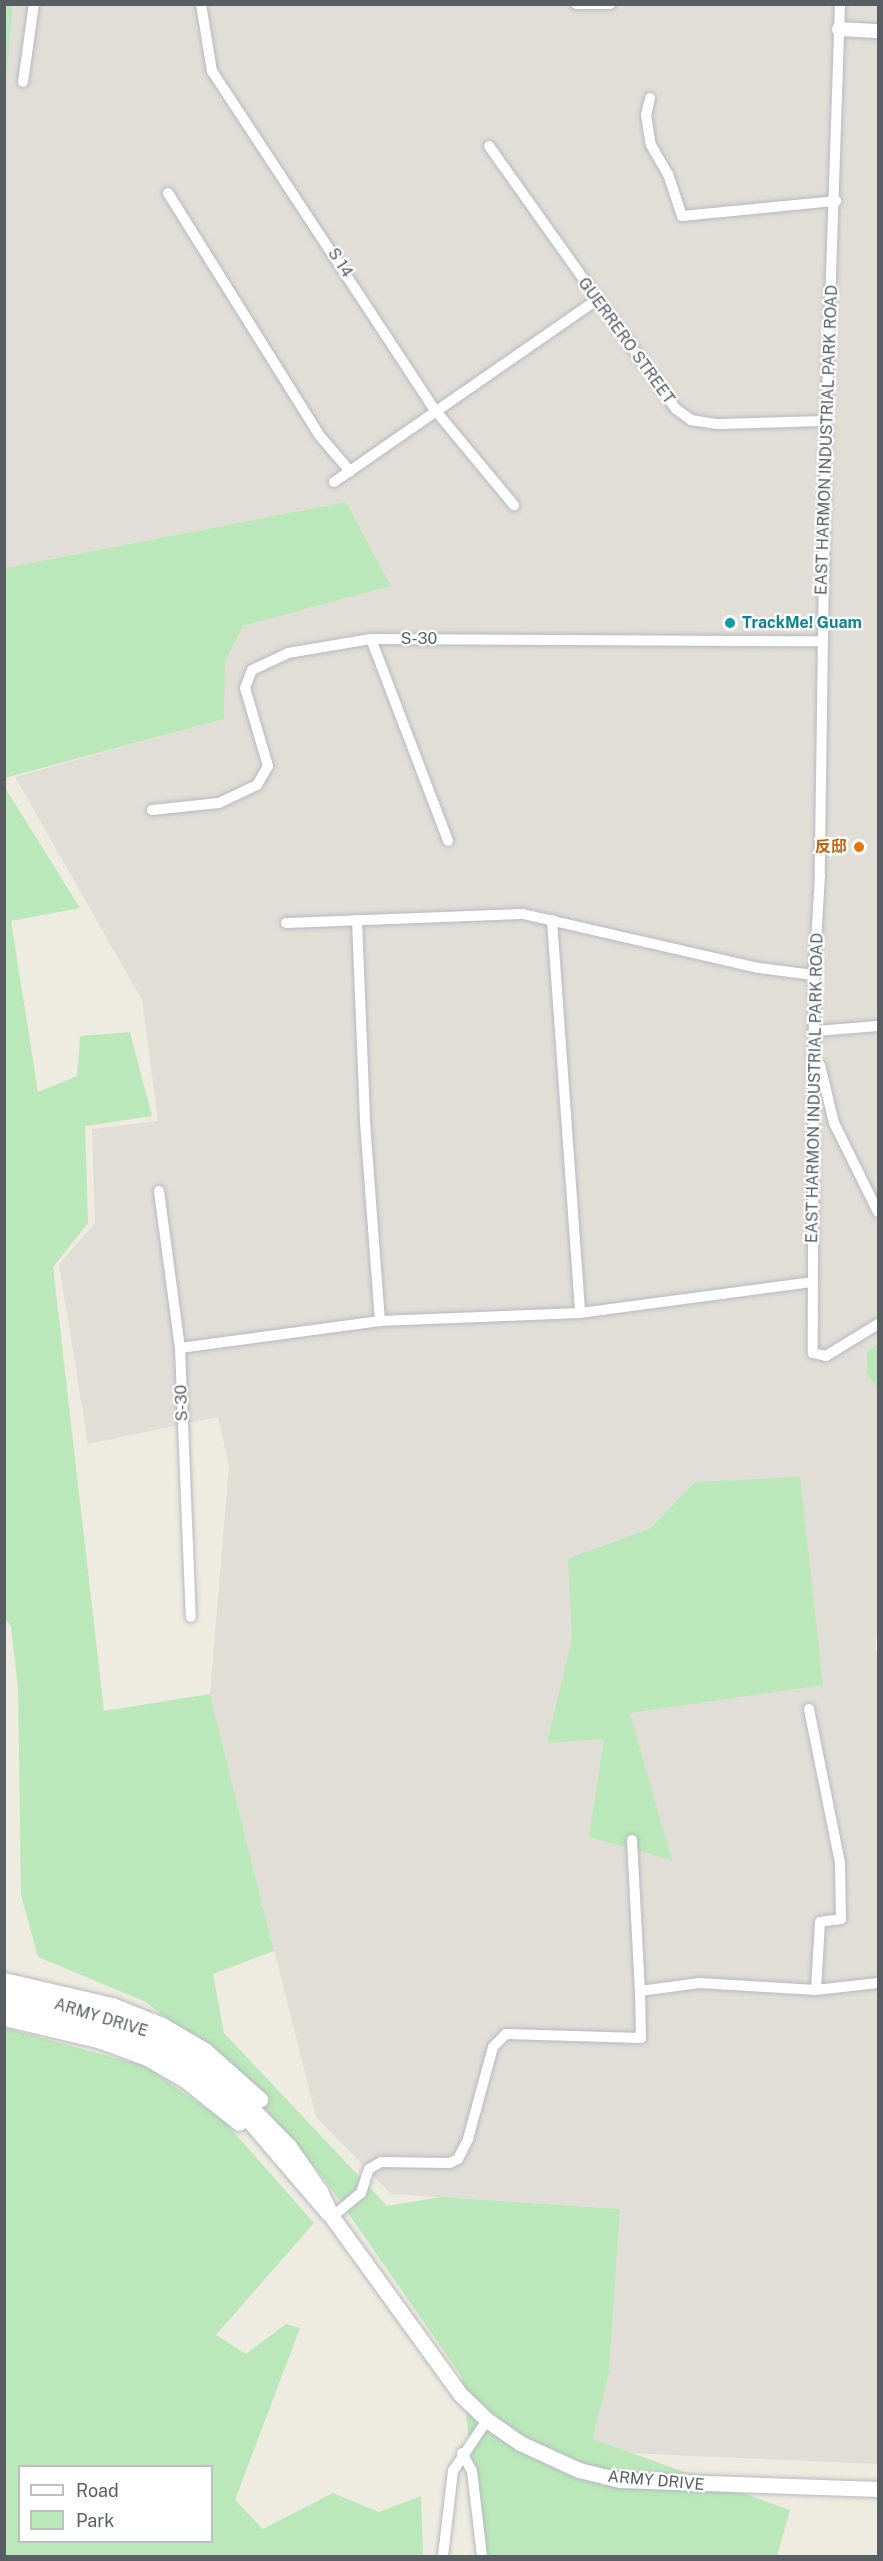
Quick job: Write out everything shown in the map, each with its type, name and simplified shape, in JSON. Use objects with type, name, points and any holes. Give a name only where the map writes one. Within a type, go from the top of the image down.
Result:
[{"type":"main road","points":[[4,1980],[120,2008],[162,2025],[205,2050],[244,2082],[279,2121],[300,2174]]},
{"type":"main road","name":"ARMY DRIVE","points":[[4,1992],[107,2016],[178,2047],[218,2074],[250,2102],[441,2370],[487,2420],[549,2458],[610,2478],[670,2485],[879,2489]]},
{"type":"main road","name":"ARMY DRIVE","points":[[4,2004],[106,2029],[174,2059],[212,2085],[300,2174]]},
{"type":"main road","points":[[4,2018],[102,2041],[166,2068],[220,2107],[300,2174]]},
{"type":"street","points":[[23,82],[34,4]]},
{"type":"street","name":"S 14","points":[[201,4],[212,71],[435,410],[514,505]]},
{"type":"street","points":[[576,4],[610,4]]},
{"type":"street","name":"EAST HARMON INDUSTRIAL PARK ROAD","points":[[840,4],[836,201],[826,421],[820,875],[814,975],[816,1031],[813,1353],[826,1356],[879,1324]]},
{"type":"street","points":[[839,29],[879,31]]},
{"type":"street","points":[[650,98],[646,115],[651,145],[668,174],[682,216],[836,201]]},
{"type":"street","name":"GUERRERO STREET","points":[[489,146],[676,409],[691,420],[717,424],[826,421]]},
{"type":"street","points":[[168,193],[313,426],[350,471]]},
{"type":"street","points":[[334,482],[435,410],[536,346],[597,300]]},
{"type":"street","points":[[371,639],[448,840]]},
{"type":"street","name":"S-30","points":[[152,810],[219,803],[257,785],[268,766],[245,688],[252,670],[288,653],[371,639],[822,641]]},
{"type":"street","points":[[286,923],[491,912],[552,920],[759,968],[814,975]]},
{"type":"street","points":[[357,920],[365,1122],[380,1321]]},
{"type":"street","points":[[552,920],[580,1313]]},
{"type":"street","points":[[879,1026],[816,1031],[834,1123],[879,1212]]},
{"type":"street","name":"S-30","points":[[159,1191],[180,1348],[191,1617]]},
{"type":"street","points":[[180,1348],[380,1321],[580,1313],[812,1282]]},
{"type":"street","points":[[808,1709],[840,1863],[841,1919],[820,1922],[816,1990]]},
{"type":"street","points":[[332,2217],[361,2193],[369,2169],[381,2162],[450,2163],[458,2159],[465,2150],[485,2067],[499,2038],[506,2034],[641,2038],[632,1840]]},
{"type":"street","points":[[640,1990],[699,1983],[816,1990],[879,1983]]},
{"type":"street","points":[[443,2556],[453,2471],[462,2453],[487,2420]]},
{"type":"street","points":[[462,2453],[472,2471],[482,2556]]},
{"type":"shaded area","points":[[13,5],[878,5],[878,1346],[867,1374],[878,1390],[878,1627],[875,1648],[878,1655],[878,2464],[629,2453],[593,2439],[609,2373],[620,2209],[391,2194],[316,2117],[210,1694],[229,1466],[218,1417],[88,1444],[59,1264],[95,1223],[92,1129],[158,1121],[142,1000],[15,777],[223,719],[225,662],[243,626],[391,586],[346,502],[5,568],[4,89]]},
{"type":"green space","points":[[4,5],[13,5],[5,89]]},
{"type":"green space","points":[[346,502],[391,586],[243,626],[225,662],[224,719],[5,778],[5,568]]},
{"type":"green space","points":[[4,786],[80,908],[11,921],[38,1092],[77,1076],[80,1036],[130,1032],[152,1116],[85,1126],[88,1223],[53,1267],[104,1711],[210,1694],[274,1951],[213,1974],[224,2033],[387,2206],[440,2197],[620,2209],[609,2373],[593,2439],[790,2510],[777,2556],[482,2556],[462,2377],[323,2177],[235,2074],[146,2002],[38,1957],[21,1895],[18,1688],[11,1626],[4,1617]]},
{"type":"green space","points":[[878,1344],[878,1390],[867,1374],[867,1353]]},
{"type":"green space","points":[[800,1477],[823,1685],[630,1713],[672,1860],[589,1837],[604,1739],[547,1743],[572,1638],[568,1559],[651,1528],[695,1482]]},
{"type":"green space","points":[[5,2028],[145,2066],[223,2120],[314,2223],[216,2335],[246,2354],[286,2324],[300,2328],[235,2500],[263,2529],[333,2493],[379,2512],[421,2496],[423,2556],[5,2556]]},
{"type":"place","name":"TrackMe! Guam","points":[[730,623]]},
{"type":"place","name":"反邸","points":[[859,847]]}]
